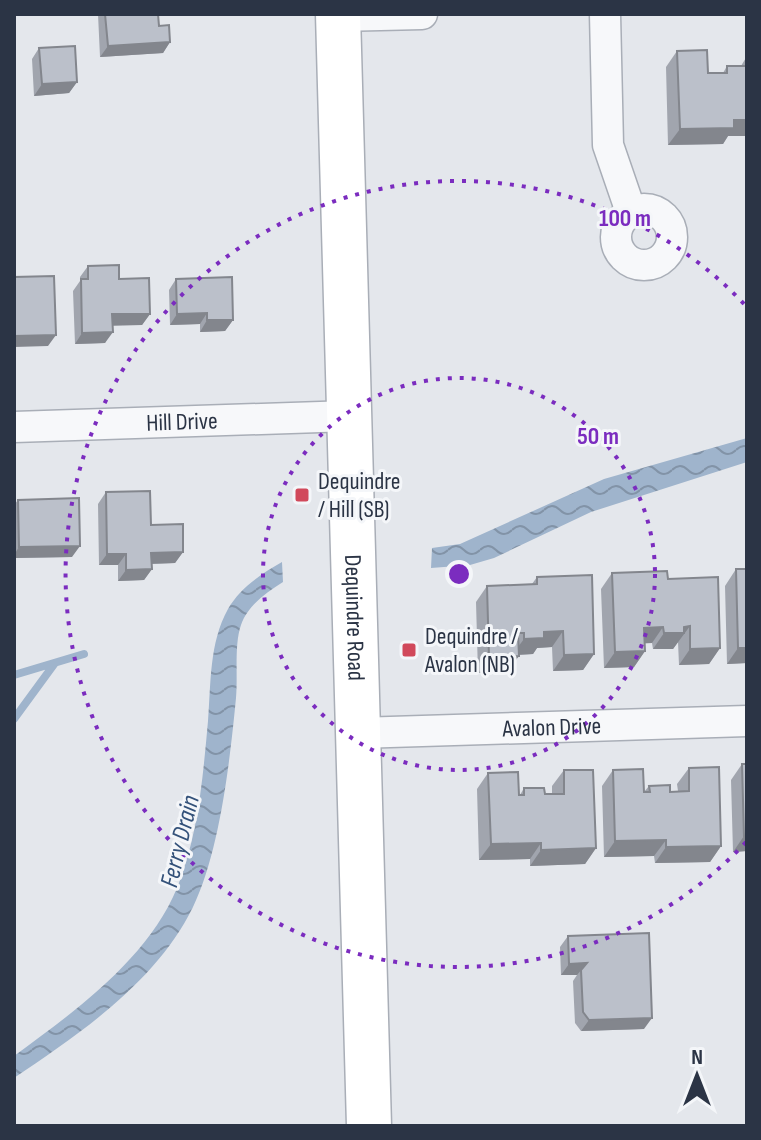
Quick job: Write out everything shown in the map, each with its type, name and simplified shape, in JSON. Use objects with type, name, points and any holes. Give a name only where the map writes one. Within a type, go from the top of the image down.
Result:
[{"type":"main road","name":"Dequindre Road","points":[[338,15],[369,1126]]},
{"type":"street","points":[[338,15],[422,14]]},
{"type":"street","points":[[605,14],[608,145],[631,212]]},
{"type":"street","name":"Hill Drive","points":[[14,427],[350,416]]},
{"type":"street","name":"Avalon Drive","points":[[358,733],[747,721]]},
{"type":"water","points":[[747,438],[747,462],[591,512],[494,558],[470,565],[431,568],[432,548],[460,544],[604,479]]},
{"type":"water","name":"Ferry Drain","points":[[282,562],[283,582],[253,606],[244,618],[239,633],[231,749],[222,805],[210,859],[193,907],[178,934],[138,982],[91,1024],[14,1078],[14,1056],[107,982],[129,961],[164,914],[177,888],[195,827],[217,636],[233,601],[245,588]]},
{"type":"building","points":[[105,14],[158,14],[159,26],[169,25],[170,42],[108,46]]},
{"type":"building","points":[[75,46],[77,82],[42,84],[39,48]]},
{"type":"building","points":[[707,50],[708,73],[727,73],[727,66],[747,66],[747,120],[734,120],[734,128],[680,129],[677,51]]},
{"type":"building","points":[[119,265],[119,279],[149,278],[150,314],[112,314],[113,332],[82,333],[81,279],[88,279],[88,266]]},
{"type":"building","points":[[54,276],[56,335],[14,336],[14,277]]},
{"type":"building","points":[[232,277],[233,320],[207,320],[207,313],[177,314],[176,279]]},
{"type":"building","points":[[150,491],[151,525],[183,524],[183,552],[151,553],[152,569],[126,570],[126,554],[107,554],[106,492]]},
{"type":"building","points":[[79,498],[80,546],[19,547],[18,500]]},
{"type":"building","points":[[736,569],[747,569],[747,648],[738,648]]},
{"type":"building","points":[[667,571],[668,579],[718,577],[720,648],[690,649],[690,626],[684,627],[684,633],[664,633],[663,627],[644,628],[645,651],[615,652],[612,573]]},
{"type":"building","points":[[592,575],[594,654],[564,655],[563,631],[544,632],[544,638],[524,639],[524,633],[518,633],[519,656],[489,657],[487,586],[537,584],[537,577]]},
{"type":"building","points":[[742,764],[747,764],[747,836],[744,836]]},
{"type":"building","points":[[719,767],[721,846],[666,847],[666,840],[615,841],[613,770],[643,769],[644,792],[650,792],[649,786],[670,785],[670,792],[689,791],[689,768]]},
{"type":"building","points":[[564,770],[593,770],[596,848],[541,850],[541,843],[491,844],[488,773],[518,772],[519,795],[524,795],[524,788],[544,788],[545,794],[564,794]]},
{"type":"building","points":[[649,933],[652,1018],[589,1020],[583,1012],[581,970],[587,963],[569,964],[568,936]]},
{"type":"waterway","points":[[14,675],[84,654]]},
{"type":"waterway","points":[[14,719],[55,663]]},
{"type":"place","name":"Dequindre / Hill (SB)","points":[[302,495]]},
{"type":"place","name":"Dequindre / Avalon (NB)","points":[[409,650]]}]
